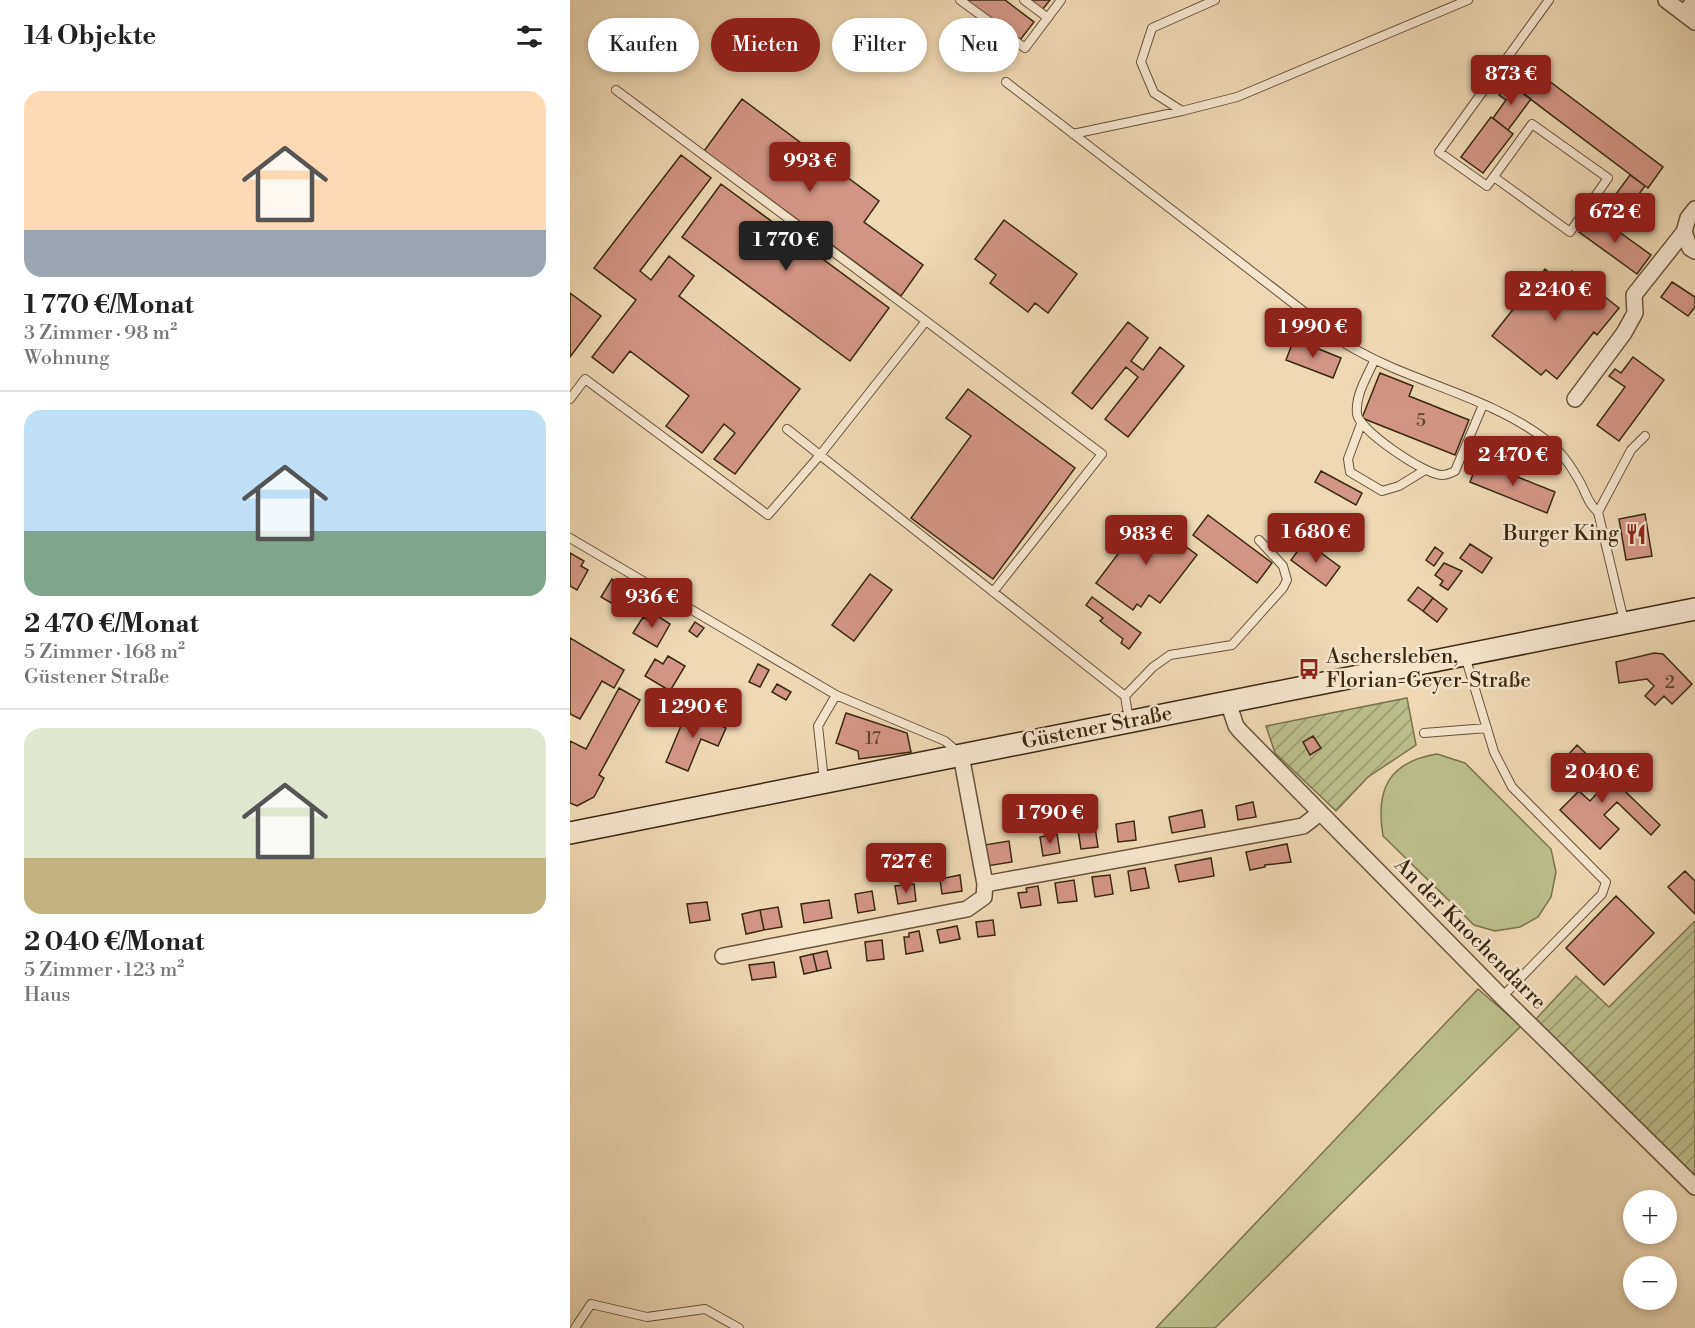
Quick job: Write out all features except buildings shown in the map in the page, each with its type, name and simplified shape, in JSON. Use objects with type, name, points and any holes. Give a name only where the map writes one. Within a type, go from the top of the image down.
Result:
[{"type":"main road","name":"Güstener Straße","points":[[570,833],[1695,609]]},
{"type":"street","points":[[1666,0],[1690,18],[1694,0]]},
{"type":"street","points":[[1575,399],[1624,333],[1635,313],[1634,294],[1684,232],[1688,218],[1695,209]]},
{"type":"street","points":[[1684,232],[1690,248],[1695,251]]},
{"type":"street","name":"An der Knochendarre","points":[[1228,702],[1236,726],[1502,997],[1695,1187]]},
{"type":"street","points":[[723,956],[967,909],[984,897],[985,884],[961,755]]},
{"type":"street","points":[[985,884],[1304,826],[1320,813]]},
{"type":"lane","points":[[960,0],[1025,48],[1061,0]]},
{"type":"lane","points":[[1024,0],[1048,18]]},
{"type":"lane","points":[[1182,111],[1154,93],[1141,62],[1152,28],[1215,0]]},
{"type":"lane","points":[[1073,134],[1237,97],[1468,0]]},
{"type":"lane","points":[[1494,177],[1570,232],[1608,178],[1532,124],[1487,186],[1439,152],[1549,0]]},
{"type":"lane","points":[[1006,82],[1346,344],[1374,361],[1483,405],[1545,438],[1578,477],[1592,507],[1598,512],[1625,623]]},
{"type":"lane","points":[[616,90],[1102,454],[993,592]]},
{"type":"lane","points":[[570,399],[585,379],[768,515],[820,455],[926,321]]},
{"type":"lane","points":[[1374,361],[1359,397],[1357,416],[1361,424],[1425,470],[1443,475],[1455,471],[1483,405]]},
{"type":"lane","points":[[1361,424],[1348,459],[1350,472],[1382,491],[1399,486],[1425,470]]},
{"type":"lane","points":[[787,429],[1125,696],[1130,722]]},
{"type":"lane","points":[[1598,512],[1631,450],[1645,436]]},
{"type":"lane","points":[[570,538],[837,696],[945,741],[961,755]]},
{"type":"lane","points":[[1125,696],[1153,667],[1170,655],[1232,645],[1283,588],[1287,580],[1283,566],[1259,540]]},
{"type":"lane","points":[[1464,655],[1494,752],[1512,787],[1606,882],[1602,894],[1502,997]]},
{"type":"lane","points":[[824,782],[818,726],[837,696]]},
{"type":"lane","points":[[1424,733],[1487,728]]},
{"type":"lane","points":[[575,1328],[591,1304],[647,1317],[705,1309],[739,1328]]},
{"type":"green space","points":[[1407,698],[1416,745],[1368,777],[1336,811],[1275,753],[1266,726]]},
{"type":"green space","points":[[1437,754],[1465,763],[1551,849],[1556,872],[1551,897],[1538,917],[1520,927],[1495,931],[1474,925],[1383,836],[1381,804],[1389,780],[1407,764]]},
{"type":"green space","points":[[1695,921],[1695,1179],[1536,1019],[1576,976],[1609,1007]]},
{"type":"green space","points":[[1478,989],[1521,1026],[1215,1328],[1156,1328]]},
{"type":"place","name":"Burger King","points":[[1636,534]]},
{"type":"place","name":"Aschersleben, Florian-Geyer-Straße","points":[[1309,669]]}]
